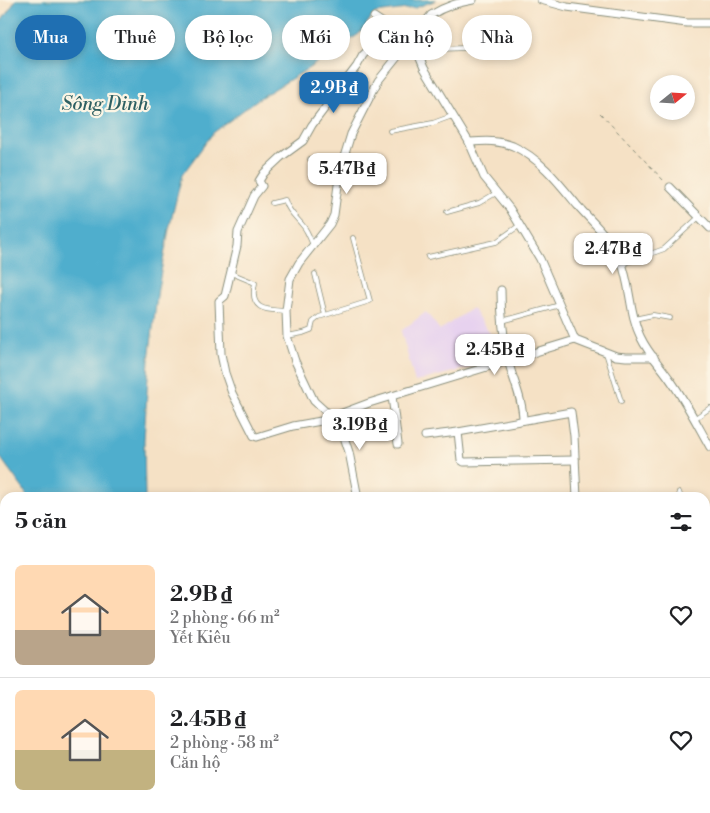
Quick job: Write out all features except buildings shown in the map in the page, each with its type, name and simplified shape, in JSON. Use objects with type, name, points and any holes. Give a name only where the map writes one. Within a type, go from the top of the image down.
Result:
[{"type":"street","points":[[431,15],[442,8],[473,0]]},
{"type":"street","points":[[541,0],[567,7],[687,22],[710,23]]},
{"type":"street","points":[[360,60],[354,71],[312,125],[303,141],[281,157],[264,173],[259,181],[262,186],[254,196],[238,232],[225,296],[219,301],[221,354],[232,393],[254,436],[257,437],[293,426],[321,421],[392,396],[575,340],[626,357],[654,357]]},
{"type":"street","points":[[357,492],[349,452],[341,428],[334,416],[314,401],[295,361],[287,336],[286,311],[290,279],[299,263],[330,224],[334,214],[341,166],[351,134],[378,81],[395,60]]},
{"type":"street","points":[[421,60],[452,116],[469,142],[484,177],[510,209],[540,259],[575,340]]},
{"type":"street","points":[[469,142],[499,142],[515,147],[537,162],[555,178],[578,206],[606,234],[622,264],[634,319],[642,341],[685,402],[710,447]]},
{"type":"street","points":[[670,187],[710,228]]},
{"type":"street","points":[[501,290],[502,321],[508,360],[523,420]]},
{"type":"street","points":[[392,396],[398,444]]},
{"type":"street","points":[[425,436],[571,412],[577,492]]},
{"type":"street","points":[[458,432],[460,456],[464,462],[575,460]]},
{"type":"street","points":[[710,607],[710,620]]},
{"type":"street","points":[[710,625],[710,652]]},
{"type":"lane","points":[[390,131],[433,123],[452,116]]},
{"type":"lane","points":[[310,159],[331,162],[341,166]]},
{"type":"lane","points":[[447,212],[479,203],[496,193]]},
{"type":"lane","points":[[272,203],[285,200],[289,211],[296,216],[313,245]]},
{"type":"lane","points":[[622,264],[664,249],[699,217]]},
{"type":"lane","points":[[428,257],[496,242],[520,225]]},
{"type":"lane","points":[[287,336],[311,330],[313,322],[325,315],[370,301],[353,238]]},
{"type":"lane","points":[[230,273],[255,283],[253,293],[257,305],[266,310],[286,311]]},
{"type":"lane","points":[[315,274],[325,315]]},
{"type":"lane","points":[[502,321],[560,304]]},
{"type":"lane","points":[[634,319],[653,315],[670,318]]},
{"type":"lane","points":[[605,351],[621,401]]},
{"type":"lane","points":[[694,418],[710,408]]},
{"type":"path","points":[[600,113],[670,187]]},
{"type":"shaded area","points":[[472,308],[503,352],[498,360],[415,382],[401,331],[426,312],[440,330]]},
{"type":"water","name":"Sông Dinh","points":[[16,0],[436,0],[415,8],[375,13],[373,15],[360,15],[360,33],[350,40],[350,15],[282,15],[282,60],[321,60],[258,99],[213,133],[182,175],[158,288],[149,360],[144,440],[145,492],[25,492],[0,457],[0,23]]}]
